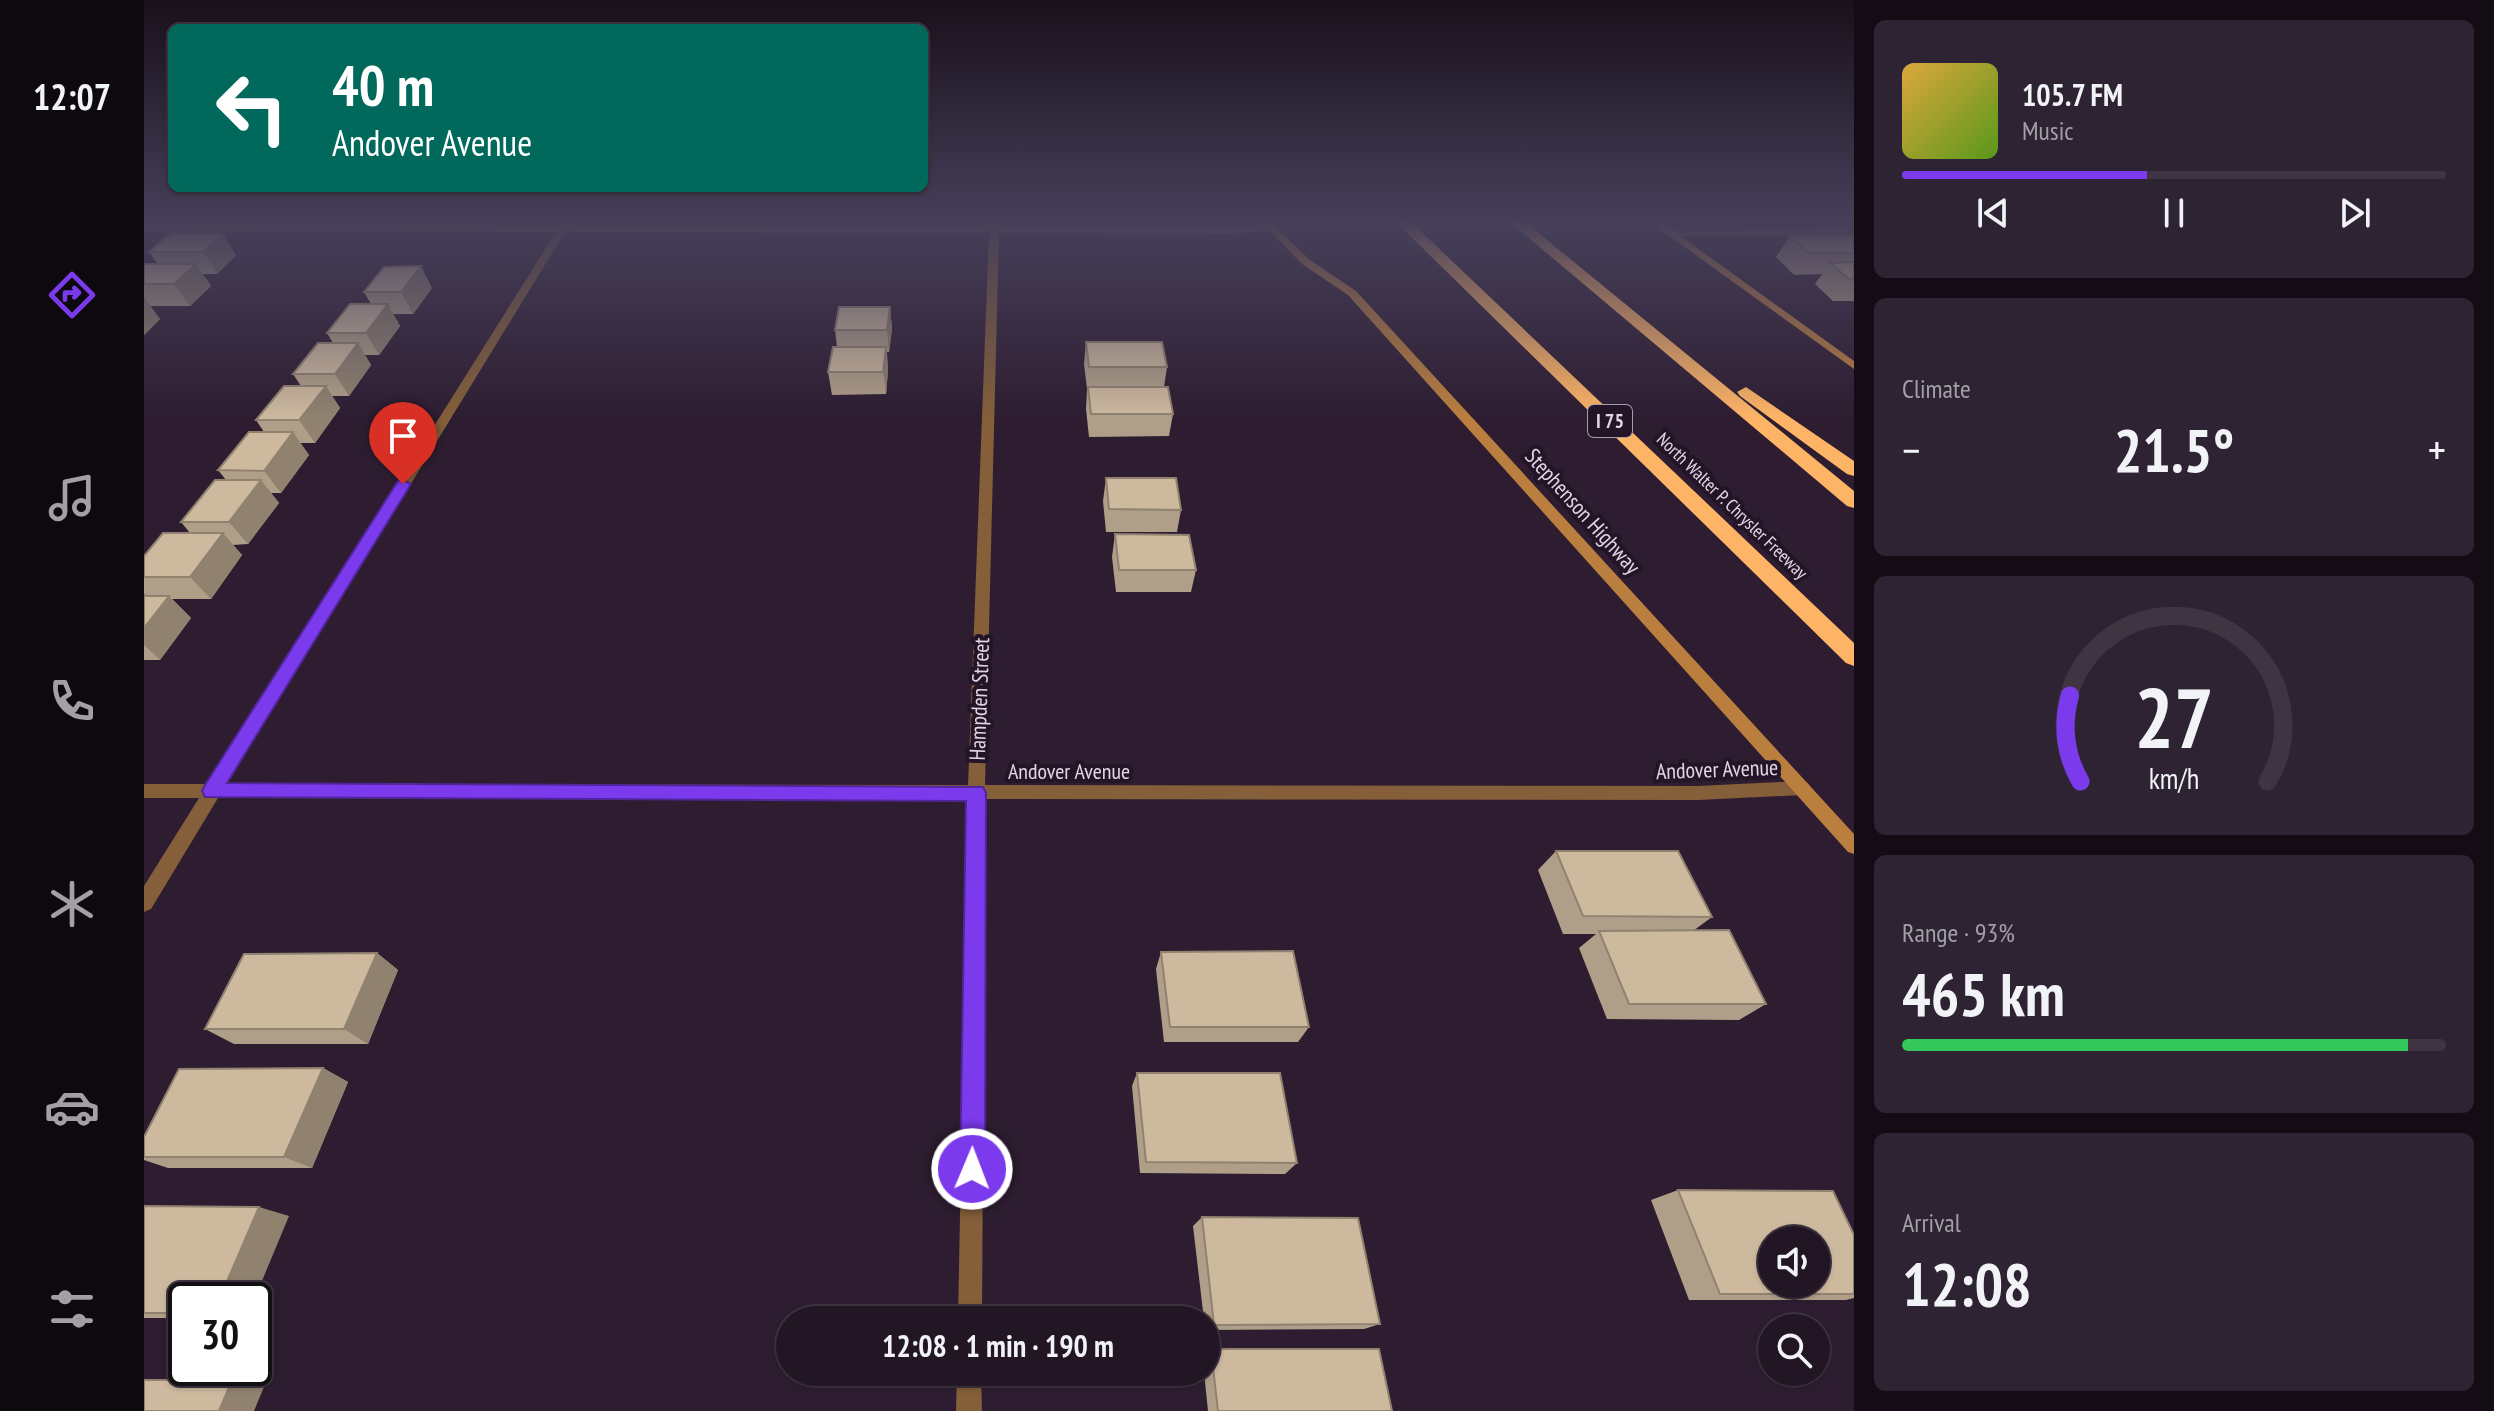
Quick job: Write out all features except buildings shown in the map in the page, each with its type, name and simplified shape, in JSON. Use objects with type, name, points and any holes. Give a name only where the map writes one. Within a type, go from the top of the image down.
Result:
[{"type":"highway","name":"North Walter P. Chrysler Freeway","points":[[1471,288],[1854,657]]},
{"type":"highway","points":[[1597,288],[1854,501]]},
{"type":"highway","points":[[1603,288],[1854,470]]},
{"type":"main road","name":"Stephenson Highway","points":[[1344,288],[1854,846]]},
{"type":"main road","points":[[1746,288],[1854,366]]},
{"type":"street","points":[[144,903],[526,288]]},
{"type":"street","name":"Hampden Street","points":[[970,1306],[976,793],[992,288]]},
{"type":"street","name":"Andover Avenue","points":[[144,791],[1698,793],[1802,788]]},
{"type":"street","points":[[969,1386],[969,1411]]},
{"type":"route","points":[[403,484],[212,791],[976,793],[972,1169]]}]
